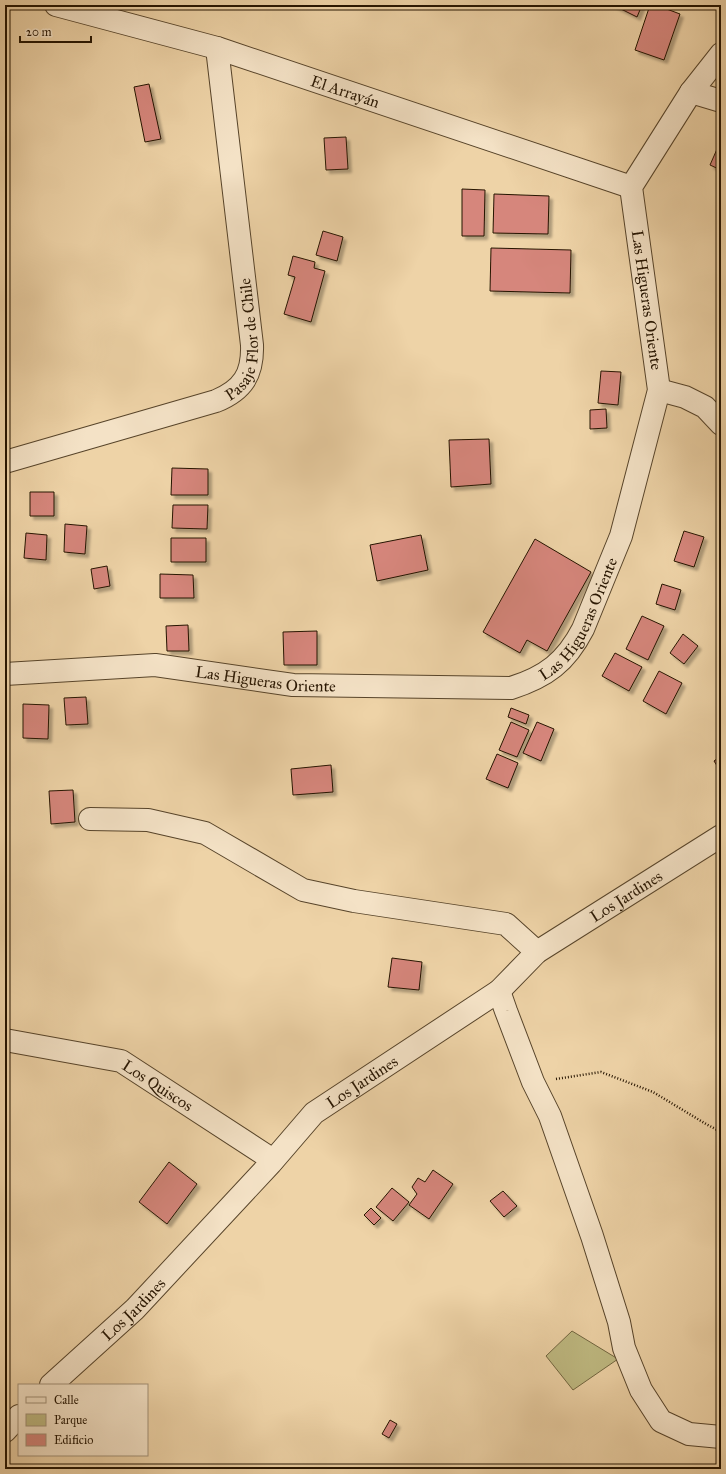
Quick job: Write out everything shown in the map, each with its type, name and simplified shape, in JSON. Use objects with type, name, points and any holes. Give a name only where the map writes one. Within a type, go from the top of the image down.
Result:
[{"type":"street","name":"El Arrayán","points":[[56,5],[217,48],[631,187]]},
{"type":"street","name":"Pasaje Flor de Chile","points":[[5,462],[227,397],[244,381],[250,370],[252,345],[217,48]]},
{"type":"street","points":[[631,187],[691,92],[721,54]]},
{"type":"street","points":[[691,92],[721,102]]},
{"type":"street","name":"Las Higueras Oriente","points":[[5,674],[155,665],[293,685],[511,688],[542,676],[555,666],[566,656],[576,643],[621,536],[659,390],[631,187]]},
{"type":"street","points":[[659,390],[685,397],[705,407],[721,424]]},
{"type":"street","points":[[90,819],[148,820],[205,833],[303,890],[354,901],[506,924],[537,952]]},
{"type":"street","name":"Los Jardines","points":[[52,1384],[135,1309],[273,1160],[314,1113],[499,991],[537,952],[721,836]]},
{"type":"street","points":[[499,991],[533,1082],[550,1116],[592,1236],[619,1322],[624,1348],[641,1390],[661,1421],[689,1434],[721,1437]]},
{"type":"street","name":"Los Quiscos","points":[[5,1040],[121,1061],[273,1160]]},
{"type":"street","points":[[5,1431],[18,1417]]},
{"type":"path","points":[[533,1082],[601,1072],[653,1092],[721,1132]]},
{"type":"green space","points":[[572,1331],[618,1359],[573,1390],[546,1356]]},
{"type":"building","points":[[613,5],[642,5],[637,17]]},
{"type":"building","points":[[650,5],[656,5],[680,14],[664,60],[635,50]]},
{"type":"building","points":[[149,84],[161,139],[145,142],[134,87]]},
{"type":"building","points":[[346,137],[348,169],[326,170],[324,138]]},
{"type":"building","points":[[721,140],[721,170],[710,165]]},
{"type":"building","points":[[462,189],[485,190],[484,236],[462,236]]},
{"type":"building","points":[[494,194],[549,196],[548,234],[493,233]]},
{"type":"building","points":[[323,231],[343,237],[337,261],[316,255]]},
{"type":"building","points":[[491,248],[571,250],[570,293],[490,291]]},
{"type":"building","points":[[293,256],[315,262],[314,268],[325,271],[311,322],[284,314],[295,277],[288,275]]},
{"type":"building","points":[[601,371],[621,372],[618,405],[598,403]]},
{"type":"building","points":[[606,409],[607,428],[590,429],[590,410]]},
{"type":"building","points":[[489,439],[491,484],[451,487],[449,440]]},
{"type":"building","points":[[172,468],[208,469],[208,495],[171,495]]},
{"type":"building","points":[[30,492],[54,492],[54,516],[30,516]]},
{"type":"building","points":[[173,505],[208,505],[207,529],[172,528]]},
{"type":"building","points":[[65,524],[87,526],[85,554],[64,552]]},
{"type":"building","points":[[684,531],[704,537],[694,567],[674,561]]},
{"type":"building","points":[[26,533],[47,535],[46,560],[24,558]]},
{"type":"building","points":[[421,535],[428,570],[377,581],[370,545]]},
{"type":"building","points":[[171,538],[206,538],[206,562],[171,562]]},
{"type":"building","points":[[535,539],[591,572],[547,651],[527,640],[520,653],[483,632]]},
{"type":"building","points":[[107,566],[110,586],[94,589],[91,569]]},
{"type":"building","points":[[160,574],[193,575],[194,598],[160,598]]},
{"type":"building","points":[[662,584],[681,590],[675,610],[656,604]]},
{"type":"building","points":[[642,616],[664,626],[648,660],[626,649]]},
{"type":"building","points":[[188,625],[189,651],[167,651],[166,626]]},
{"type":"building","points":[[317,631],[317,665],[284,665],[283,632]]},
{"type":"building","points":[[683,634],[698,646],[684,664],[670,653]]},
{"type":"building","points":[[615,653],[642,667],[629,691],[602,676]]},
{"type":"building","points":[[659,671],[682,683],[666,714],[643,701]]},
{"type":"building","points":[[86,697],[88,724],[66,725],[64,698]]},
{"type":"building","points":[[23,704],[49,705],[48,739],[23,738]]},
{"type":"building","points":[[511,708],[529,715],[526,724],[508,717]]},
{"type":"building","points":[[511,722],[529,730],[517,757],[499,750]]},
{"type":"building","points":[[537,722],[554,729],[541,761],[523,753]]},
{"type":"building","points":[[497,754],[518,763],[508,788],[486,779]]},
{"type":"building","points":[[721,756],[721,772],[714,761]]},
{"type":"building","points":[[331,765],[333,792],[293,795],[291,769]]},
{"type":"building","points":[[73,790],[75,822],[51,824],[49,791]]},
{"type":"building","points":[[392,958],[422,962],[419,990],[388,987]]},
{"type":"building","points":[[169,1162],[197,1184],[167,1224],[139,1202]]},
{"type":"building","points":[[433,1170],[453,1184],[429,1219],[409,1205],[417,1194],[412,1187],[418,1178],[425,1182]]},
{"type":"building","points":[[392,1188],[409,1202],[393,1221],[376,1207]]},
{"type":"building","points":[[503,1191],[517,1206],[504,1217],[490,1201]]},
{"type":"building","points":[[371,1208],[381,1218],[374,1225],[364,1215]]},
{"type":"building","points":[[390,1420],[397,1424],[389,1438],[382,1434]]}]
